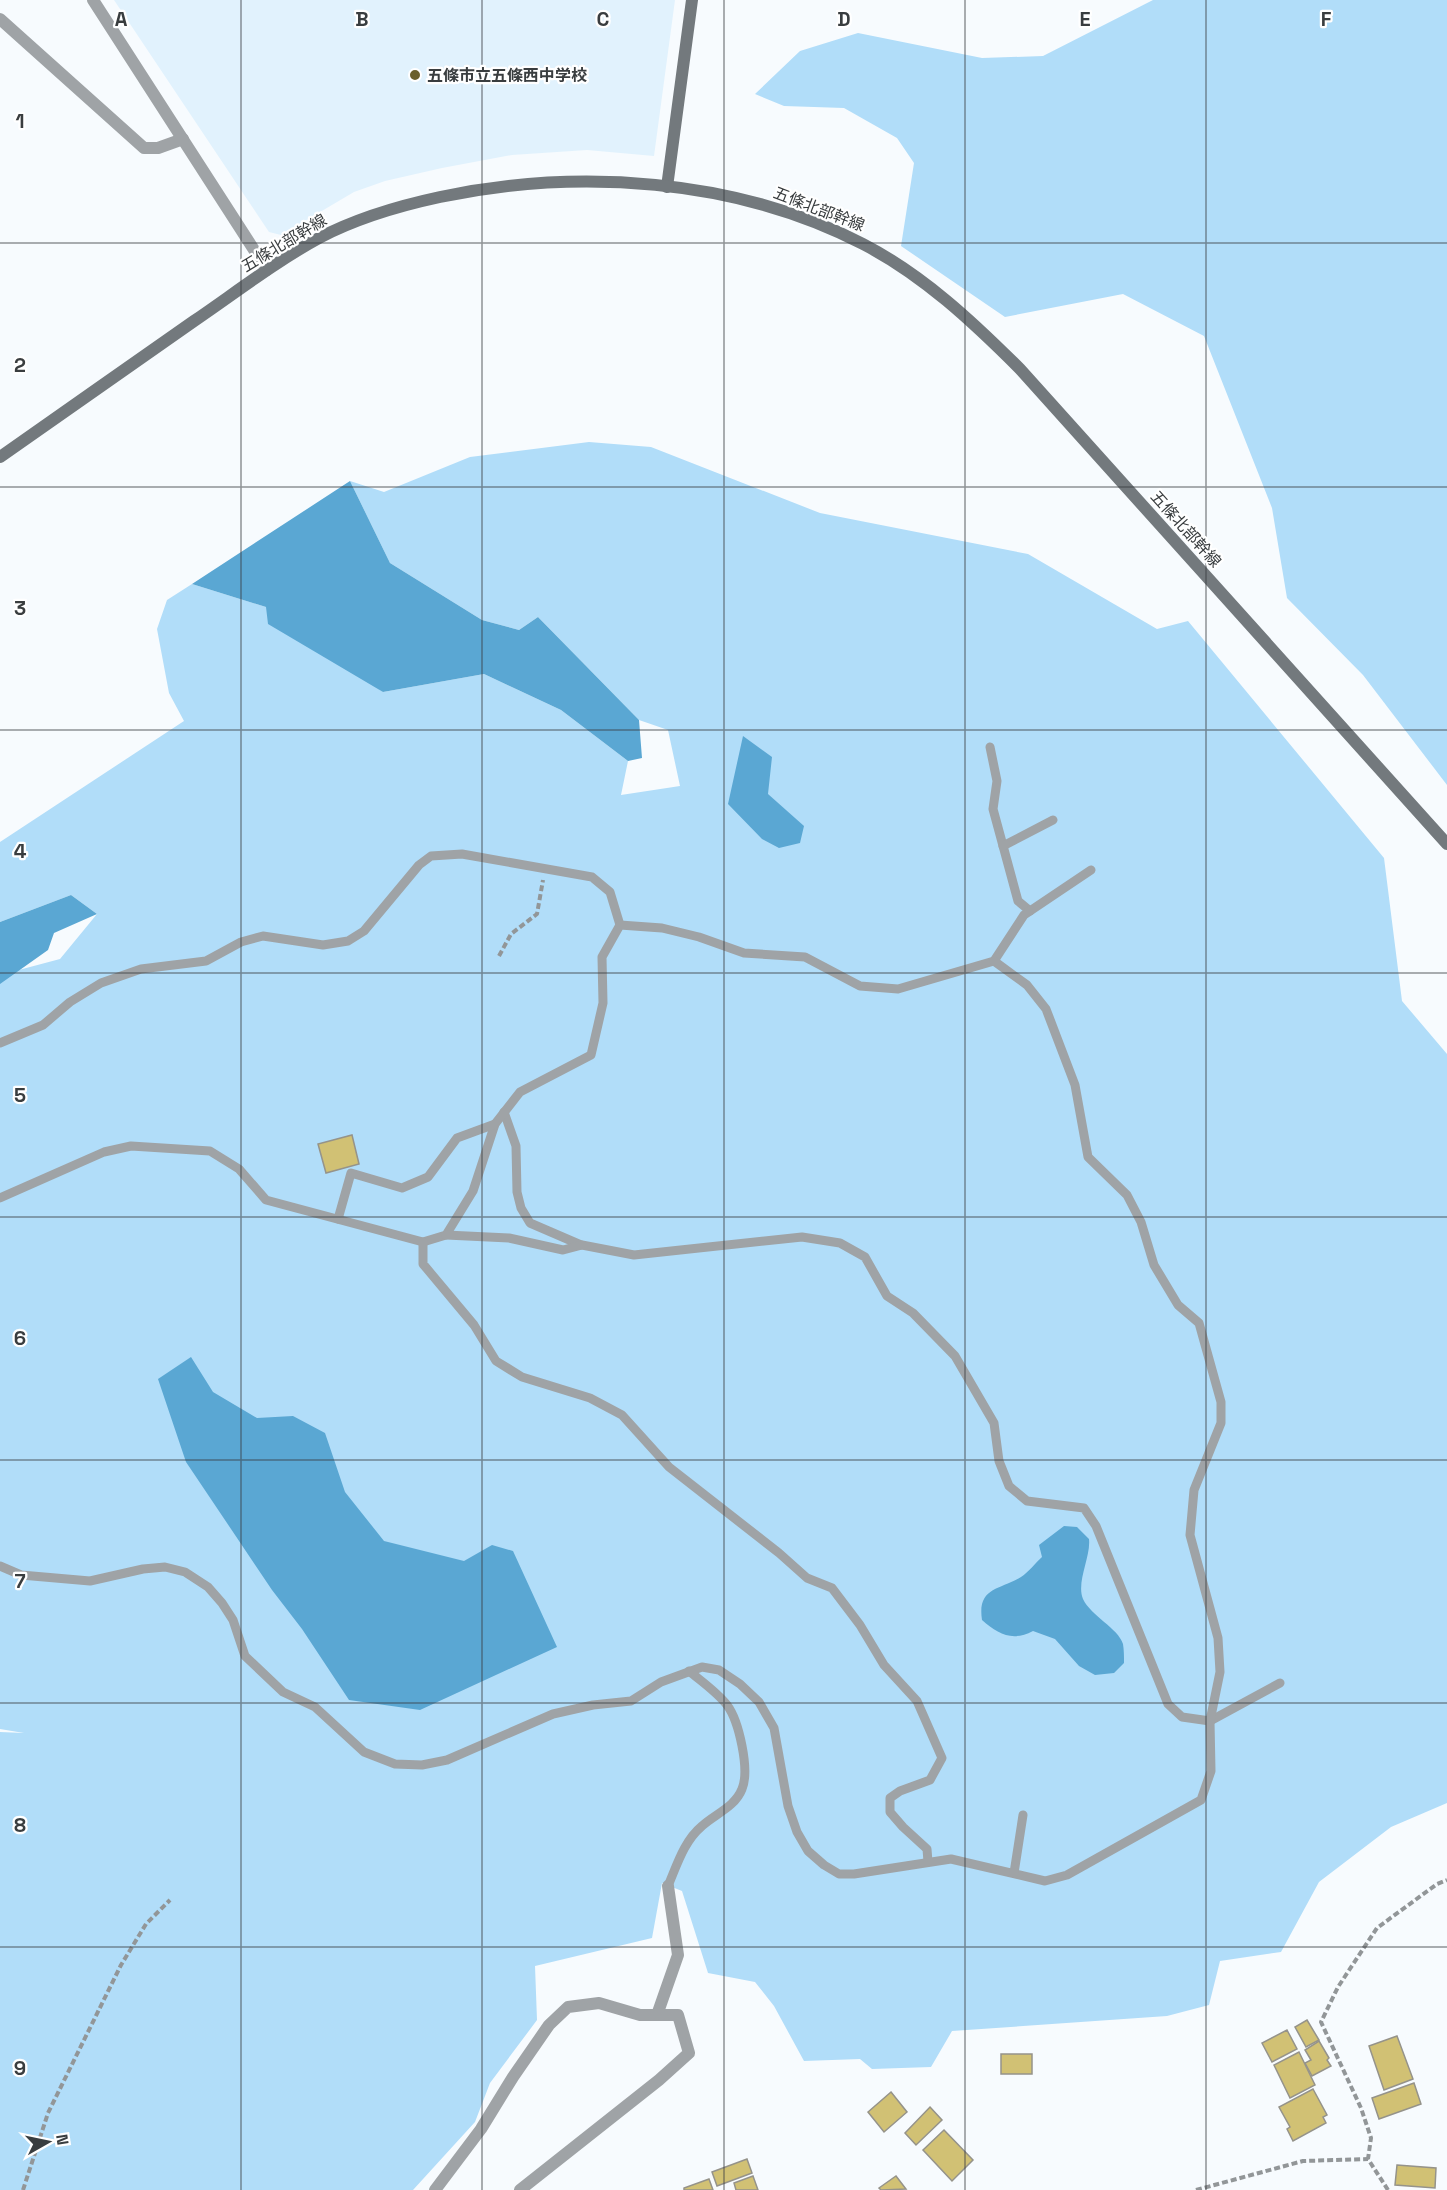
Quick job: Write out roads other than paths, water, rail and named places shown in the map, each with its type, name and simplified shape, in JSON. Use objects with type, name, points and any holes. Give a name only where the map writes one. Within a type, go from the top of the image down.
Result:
[{"type":"street","points":[[93,0],[267,270]]},
{"type":"street","points":[[667,188],[692,0]]},
{"type":"street","points":[[0,19],[144,148],[158,148],[183,139]]},
{"type":"street","name":"五條北部幹線","points":[[0,457],[267,270],[320,238],[368,216],[448,196],[508,186],[555,182],[616,182],[667,188],[765,205],[863,244],[911,273],[976,325],[1020,369],[1447,844]]},
{"type":"street","points":[[657,2015],[678,1955],[668,1886]]},
{"type":"street","points":[[435,2190],[481,2130],[513,2077],[549,2025],[568,2007],[599,2003],[640,2015],[678,2015],[689,2053],[659,2080],[520,2190]]},
{"type":"lane","points":[[990,747],[997,781],[993,809],[1018,901],[1030,911]]},
{"type":"lane","points":[[1003,846],[1053,820]]},
{"type":"lane","points":[[0,1043],[44,1025],[70,1002],[101,983],[141,969],[206,961],[241,942],[263,936],[323,945],[348,941],[364,931],[419,865],[431,856],[462,854],[592,877],[610,892],[620,925],[602,957],[603,1003],[591,1055],[520,1092],[495,1124],[473,1191],[446,1235]]},
{"type":"lane","points":[[620,925],[662,928],[699,937],[744,953],[805,957],[860,986],[898,989],[994,961],[1024,915],[1091,870]]},
{"type":"lane","points":[[0,1566],[21,1575],[90,1581],[143,1569],[165,1567],[185,1572],[208,1587],[222,1603],[233,1620],[245,1656],[283,1692],[315,1707],[364,1752],[395,1764],[422,1765],[447,1760],[553,1714],[593,1705],[631,1701],[661,1682],[689,1671],[702,1667],[719,1670],[759,1701],[774,1728],[788,1806],[797,1832],[808,1851],[839,1874],[854,1874],[951,1859],[1045,1881],[1067,1875],[1201,1800],[1211,1771],[1210,1721],[1220,1672],[1218,1638],[1190,1535],[1194,1490],[1221,1423],[1221,1402],[1199,1323],[1178,1305],[1154,1265],[1141,1222],[1127,1195],[1088,1157],[1075,1085],[1046,1009],[1027,985],[994,961]]},
{"type":"lane","points":[[504,1112],[516,1146],[517,1192],[520,1208],[530,1222],[582,1245],[633,1255],[802,1237],[840,1243],[865,1257],[887,1296],[913,1313],[955,1356],[994,1423],[999,1461],[1009,1486],[1027,1501],[1084,1508],[1096,1526],[1168,1704],[1182,1717],[1210,1721],[1280,1683]]},
{"type":"lane","points":[[338,1219],[351,1173],[402,1188],[428,1178],[457,1138],[495,1124]]},
{"type":"lane","points":[[0,1198],[104,1152],[131,1146],[210,1151],[239,1169],[266,1200],[423,1242],[446,1235],[509,1239],[563,1250],[582,1245]]},
{"type":"lane","points":[[423,1242],[423,1264],[474,1325],[496,1361],[522,1377],[590,1398],[622,1415],[669,1467],[779,1553],[807,1578],[832,1588],[860,1625],[884,1665],[916,1701],[942,1758],[930,1780],[900,1791],[890,1798],[890,1812],[927,1849],[928,1862]]},
{"type":"lane","points":[[668,1886],[683,1851],[701,1826],[727,1808],[742,1789],[745,1763],[737,1725],[727,1704],[689,1671]]},
{"type":"lane","points":[[1014,1873],[1023,1815]]},
{"type":"place","name":"五條市立五條西中学校","points":[[415,75]]}]
